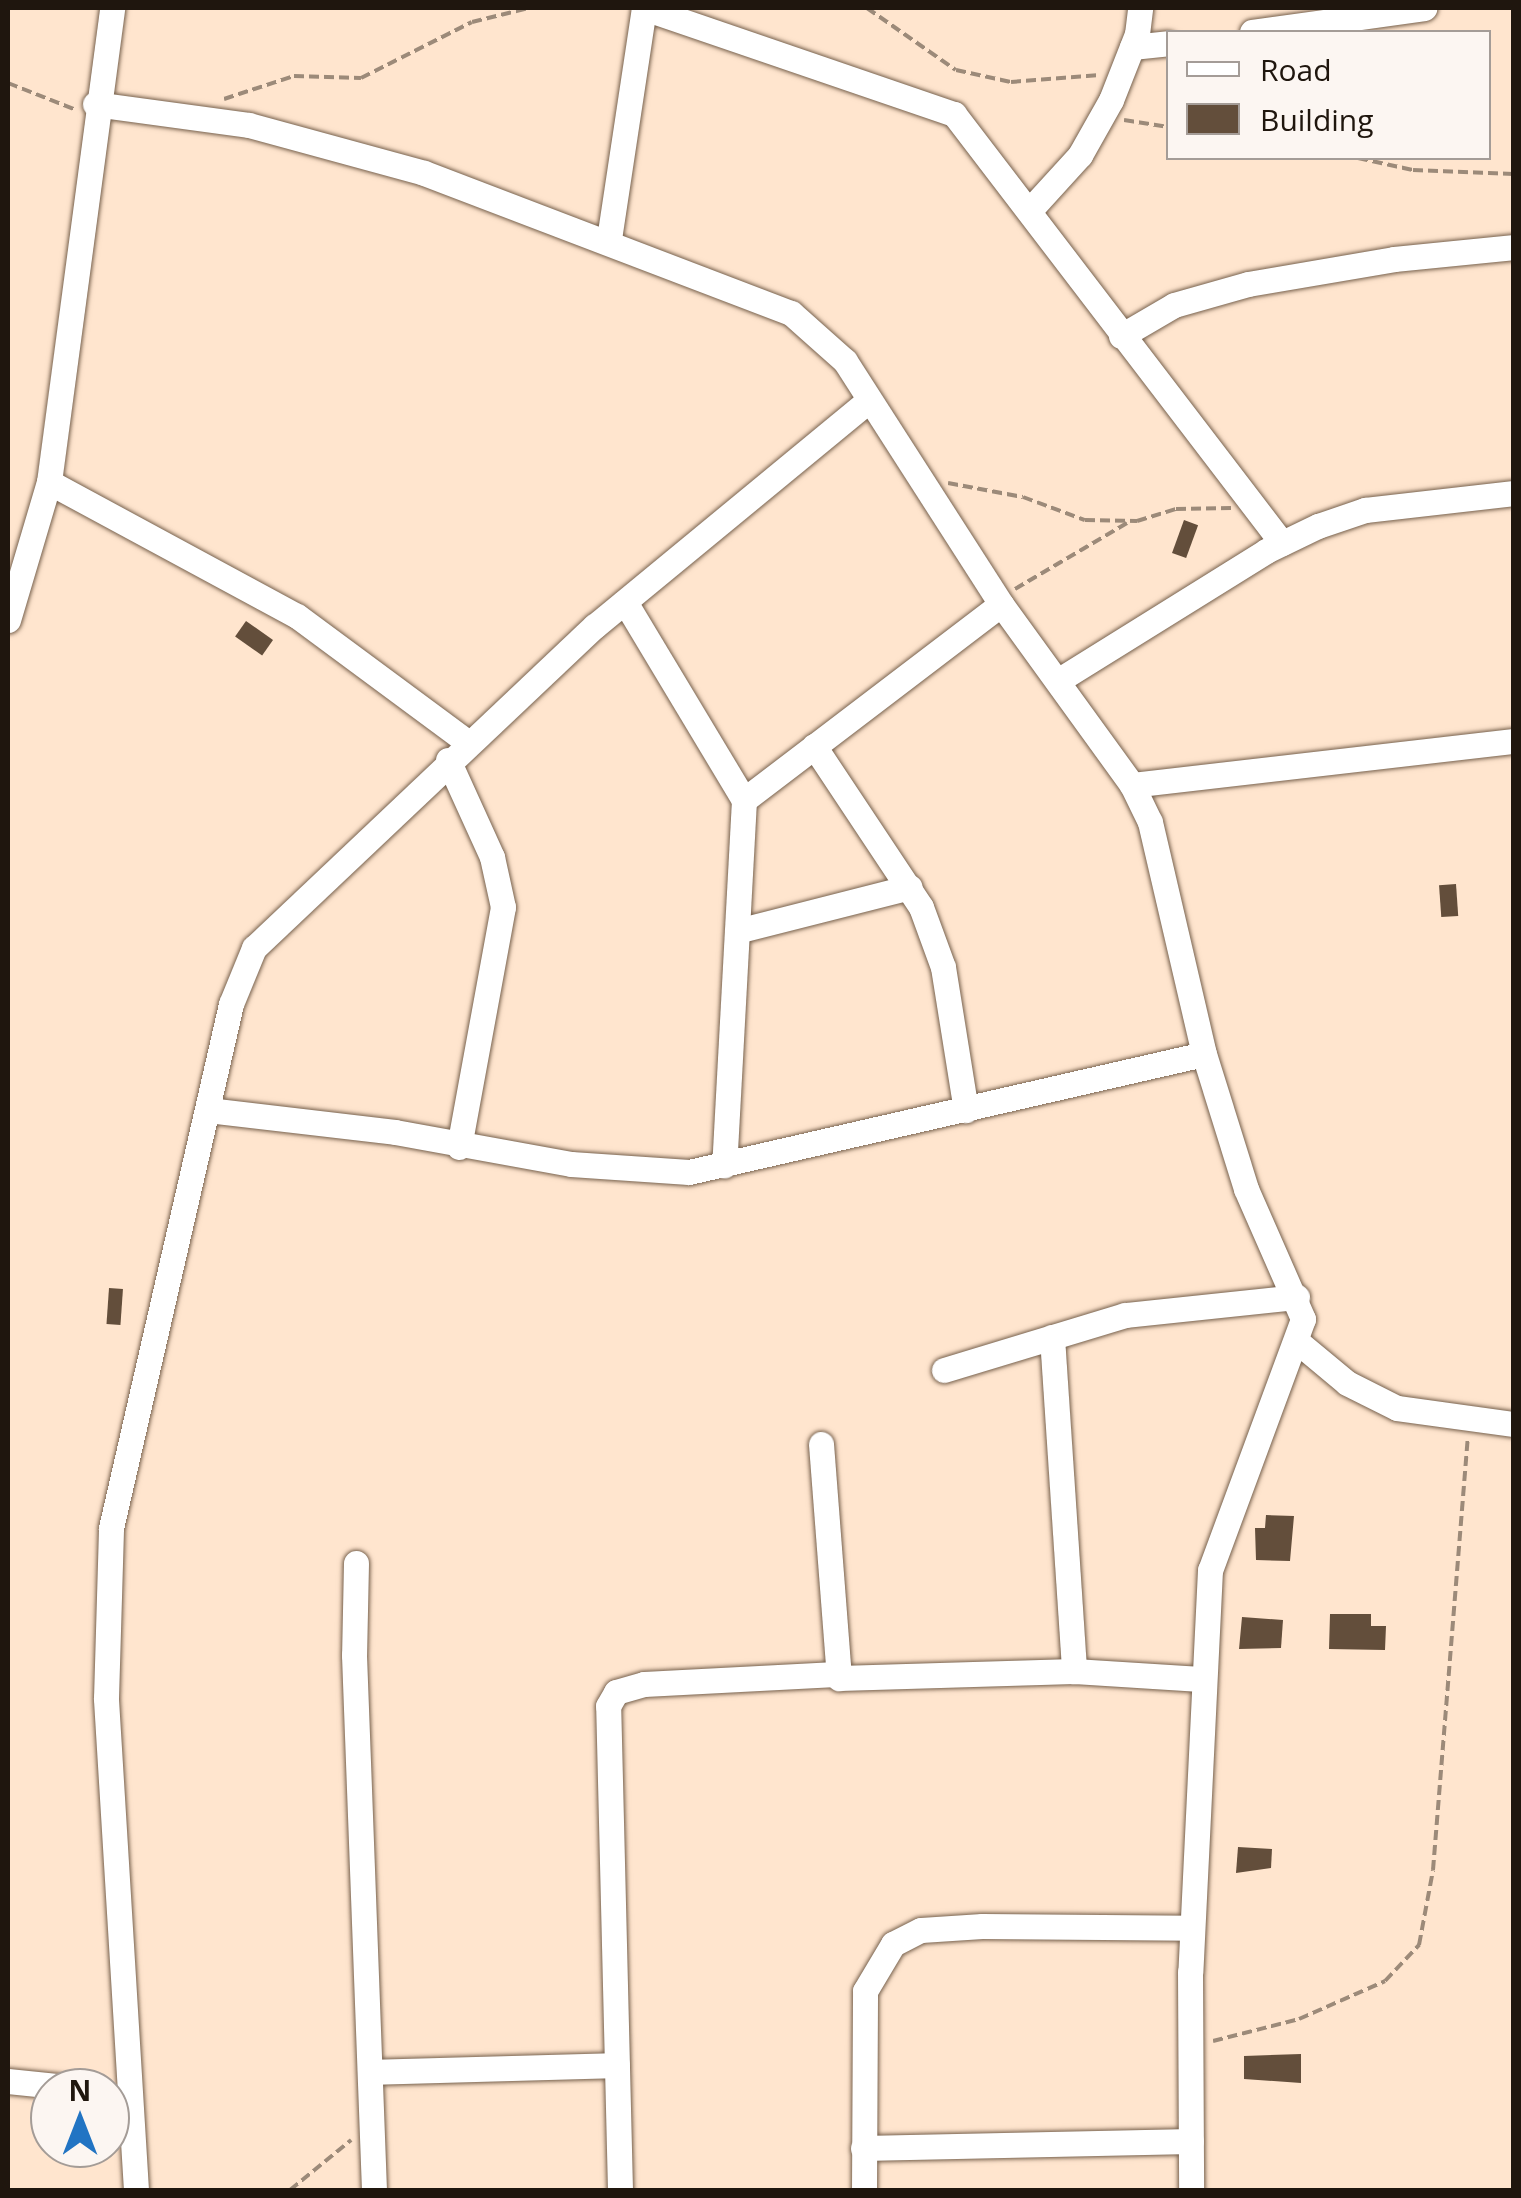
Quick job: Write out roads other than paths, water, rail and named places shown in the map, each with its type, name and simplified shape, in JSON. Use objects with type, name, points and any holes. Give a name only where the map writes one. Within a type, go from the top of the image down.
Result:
[{"type":"street","points":[[8,620],[49,482],[94,107],[112,8]]},
{"type":"street","points":[[609,239],[644,8],[954,114],[1282,543]]},
{"type":"street","points":[[1030,211],[1080,155],[1102,116],[1132,47],[1140,8]]},
{"type":"street","points":[[1266,30],[1417,8]]},
{"type":"street","points":[[1132,47],[1166,43]]},
{"type":"street","points":[[94,107],[187,114],[424,172],[609,239],[791,313],[820,332],[869,400],[999,602],[1132,784],[1150,822],[1204,1054],[1246,1190],[1297,1297],[1303,1319],[1299,1343],[1220,1532],[1210,1570],[1201,1679],[1192,1928],[1191,2190]]},
{"type":"street","points":[[1121,336],[1174,305],[1248,284],[1394,258],[1514,247]]},
{"type":"street","points":[[119,2068],[106,1698],[111,1528],[231,1004],[254,948],[458,751],[625,602],[869,400]]},
{"type":"street","points":[[49,482],[297,616],[458,751],[504,907],[459,1147]]},
{"type":"street","points":[[1059,680],[1282,543],[1365,510],[1514,493]]},
{"type":"street","points":[[625,602],[744,800],[741,930],[724,1165]]},
{"type":"street","points":[[744,800],[999,602]]},
{"type":"street","points":[[1132,784],[1514,742]]},
{"type":"street","points":[[814,746],[910,886],[942,967],[966,1110]]},
{"type":"street","points":[[741,930],[910,886]]},
{"type":"street","points":[[208,1110],[648,1172],[724,1165],[1204,1054]]},
{"type":"street","points":[[944,1370],[1125,1316],[1297,1297]]},
{"type":"street","points":[[1052,1337],[1074,1671]]},
{"type":"street","points":[[1299,1343],[1337,1375],[1397,1408],[1470,1422],[1514,1424]]},
{"type":"street","points":[[1278,1394],[1304,1378],[1337,1375]]},
{"type":"street","points":[[822,1444],[836,1674]]},
{"type":"street","points":[[356,1564],[374,2190]]},
{"type":"street","points":[[620,2190],[608,1706],[616,1692],[644,1684],[836,1674],[1074,1671],[1201,1679]]},
{"type":"street","points":[[864,2190],[865,1991],[893,1944],[921,1930],[982,1926],[1192,1928]]},
{"type":"street","points":[[370,2072],[618,2065]]},
{"type":"street","points":[[863,2148],[1191,2141]]},
{"type":"street","points":[[130,2154],[136,2190]]}]
